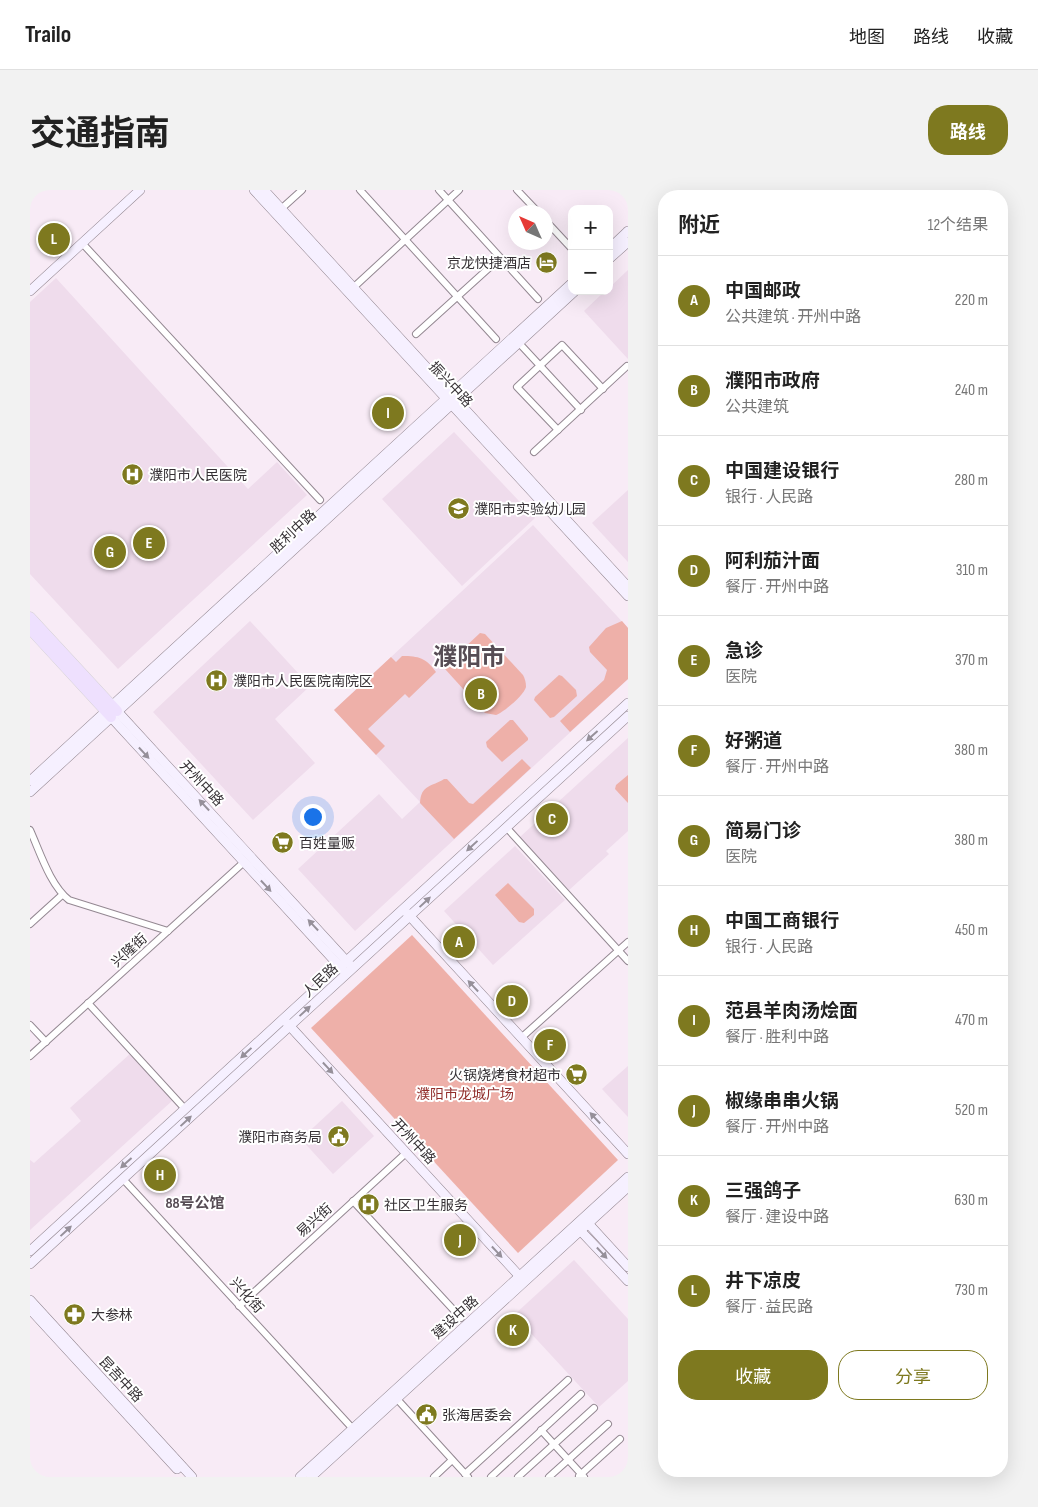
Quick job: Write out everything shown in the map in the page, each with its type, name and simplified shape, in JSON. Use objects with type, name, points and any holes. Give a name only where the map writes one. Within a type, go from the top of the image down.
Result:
[{"type":"main road","name":"开州中路","points":[[30,617],[111,712]]},
{"type":"main road","name":"开州中路","points":[[30,630],[111,712]]},
{"type":"street","name":"振兴中路","points":[[254,190],[628,587]]},
{"type":"street","name":"振兴中路","points":[[264,190],[354,287],[451,399],[628,596]]},
{"type":"street","points":[[281,209],[302,190]]},
{"type":"street","points":[[360,190],[496,339]]},
{"type":"street","points":[[439,190],[538,300]]},
{"type":"street","points":[[354,287],[459,190]]},
{"type":"street","points":[[517,190],[531,205]]},
{"type":"street","points":[[30,291],[134,192]]},
{"type":"street","points":[[553,229],[568,245]]},
{"type":"street","points":[[613,245],[628,232]]},
{"type":"street","points":[[613,255],[628,242]]},
{"type":"street","points":[[82,243],[320,500]]},
{"type":"street","points":[[416,334],[500,258]]},
{"type":"street","name":"胜利中路","points":[[30,792],[111,712],[451,399],[568,287]]},
{"type":"street","name":"胜利中路","points":[[451,399],[519,342],[571,295]]},
{"type":"street","points":[[519,342],[581,410]]},
{"type":"street","points":[[558,430],[517,387],[540,365],[562,345],[602,389]]},
{"type":"street","points":[[534,452],[627,366]]},
{"type":"street","name":"人民路","points":[[406,913],[628,703]]},
{"type":"street","name":"胜利中路","points":[[30,781],[111,712]]},
{"type":"street","name":"开州中路","points":[[111,712],[244,862],[346,967]]},
{"type":"street","name":"开州中路","points":[[111,712],[346,967]]},
{"type":"street","name":"人民路","points":[[30,1264],[346,967],[506,827],[628,716]]},
{"type":"street","points":[[506,827],[628,961]]},
{"type":"street","points":[[30,830],[55,883],[68,900],[168,931]]},
{"type":"street","name":"兴隆街","points":[[30,1056],[244,862]]},
{"type":"street","points":[[30,924],[62,894]]},
{"type":"street","points":[[406,913],[628,1154]]},
{"type":"street","points":[[521,1038],[628,942]]},
{"type":"street","points":[[88,1003],[185,1109]]},
{"type":"street","name":"开州中路","points":[[286,1022],[522,1279]]},
{"type":"street","name":"人民路","points":[[30,1251],[185,1109],[286,1022]]},
{"type":"street","points":[[30,1025],[46,1042]]},
{"type":"street","name":"易兴街","points":[[240,1306],[406,1153]]},
{"type":"street","name":"建设中路","points":[[582,1224],[628,1176]]},
{"type":"street","name":"兴化街","points":[[123,1178],[352,1429]]},
{"type":"street","name":"建设中路","points":[[300,1477],[582,1224],[628,1187]]},
{"type":"street","points":[[353,1201],[461,1318]]},
{"type":"street","points":[[582,1224],[628,1267]]},
{"type":"street","points":[[582,1224],[628,1281]]},
{"type":"street","name":"建设中路","points":[[312,1477],[397,1399],[522,1279]]},
{"type":"street","name":"昆吾中路","points":[[30,1300],[192,1477]]},
{"type":"street","name":"昆吾中路","points":[[30,1309],[184,1477]]},
{"type":"street","points":[[397,1399],[467,1476],[568,1380]]},
{"type":"street","points":[[491,1477],[581,1394]]},
{"type":"street","points":[[518,1477],[594,1408]]},
{"type":"street","points":[[549,1477],[608,1424]]},
{"type":"street","points":[[541,1430],[581,1476],[620,1439]]},
{"type":"street","points":[[434,1477],[452,1460]]},
{"type":"shaded area","points":[[628,270],[628,359],[584,311],[601,295],[613,295],[613,284]]},
{"type":"shaded area","name":"濮阳市人民医院","points":[[56,278],[248,489],[277,462],[307,495],[118,669],[30,574],[30,302]]},
{"type":"shaded area","name":"濮阳市实验幼儿园","points":[[454,432],[535,518],[462,586],[382,499]]},
{"type":"shaded area","points":[[628,490],[628,562],[592,523]]},
{"type":"shaded area","points":[[533,525],[628,628],[628,679],[355,931],[298,869],[379,794],[402,819],[420,802],[334,710]]},
{"type":"shaded area","points":[[250,621],[310,686],[275,719],[315,763],[253,820],[153,712]]},
{"type":"shaded area","points":[[628,738],[628,831],[606,851],[609,854],[569,890],[520,837]]},
{"type":"shaded area","points":[[515,846],[565,900],[493,965],[444,911]]},
{"type":"shaded area","points":[[131,1053],[173,1100],[30,1230],[30,1160],[34,1163],[81,1121],[70,1108]]},
{"type":"shaded area","points":[[628,1066],[628,1117],[602,1089]]},
{"type":"shaded area","name":"濮阳市商务局","points":[[342,1101],[374,1136],[333,1174],[301,1139]]},
{"type":"shaded area","points":[[574,1260],[628,1319],[628,1381],[599,1407],[514,1315]]},
{"type":"green space","points":[[622,621],[628,628],[628,679],[570,732],[560,721],[604,680],[607,670],[590,652],[589,647],[606,628]]},
{"type":"green space","points":[[480,633],[485,634],[523,675],[526,682],[526,687],[518,699],[496,715],[485,713],[445,669],[446,665]]},
{"type":"green space","points":[[402,656],[422,659],[436,672],[409,698],[405,694],[368,729],[385,746],[376,755],[334,710],[391,657],[396,662]]},
{"type":"green space","points":[[559,675],[576,690],[577,696],[554,717],[550,718],[534,700]]},
{"type":"green space","points":[[510,720],[513,720],[528,740],[502,762],[487,747],[486,742]]},
{"type":"green space","points":[[522,759],[531,768],[454,839],[420,803],[422,792],[425,789],[447,779],[469,803],[473,804]]},
{"type":"green space","points":[[628,775],[628,803],[615,789],[616,785]]},
{"type":"green space","points":[[508,883],[534,909],[534,915],[524,923],[519,922],[495,895]]},
{"type":"green space","name":"濮阳市龙城广场","points":[[412,935],[618,1160],[518,1253],[311,1028]]},
{"type":"place","name":"井下凉皮","points":[[54,239]]},
{"type":"place","name":"京龙快捷酒店","points":[[547,263]]},
{"type":"place","name":"范县羊肉汤烩面","points":[[388,413]]},
{"type":"place","name":"濮阳市人民医院","points":[[133,475]]},
{"type":"place","name":"濮阳市实验幼儿园","points":[[458,509]]},
{"type":"place","name":"急诊","points":[[149,543]]},
{"type":"place","name":"简易门诊","points":[[110,552]]},
{"type":"place","name":"濮阳市人民医院南院区","points":[[217,681]]},
{"type":"place","name":"濮阳市政府","points":[[481,694]]},
{"type":"place","name":"中国建设银行","points":[[552,819]]},
{"type":"place","name":"百姓量贩","points":[[283,843]]},
{"type":"place","name":"中国邮政","points":[[459,942]]},
{"type":"place","name":"阿利茄汁面","points":[[512,1001]]},
{"type":"place","name":"好粥道","points":[[550,1045]]},
{"type":"place","name":"火锅烧烤食材超市","points":[[577,1075]]},
{"type":"place","name":"濮阳市商务局","points":[[338,1137]]},
{"type":"place","name":"中国工商银行","points":[[160,1175]]},
{"type":"place","name":"社区卫生服务","points":[[368,1205]]},
{"type":"place","name":"椒缘串串火锅","points":[[460,1240]]},
{"type":"place","name":"大参林","points":[[75,1315]]},
{"type":"place","name":"三强鸽子","points":[[513,1330]]},
{"type":"place","name":"张海居委会","points":[[426,1415]]},
{"type":"district","name":"濮阳市","points":[[469,657]]},
{"type":"district","name":"88号公馆","points":[[195,1203]]}]
